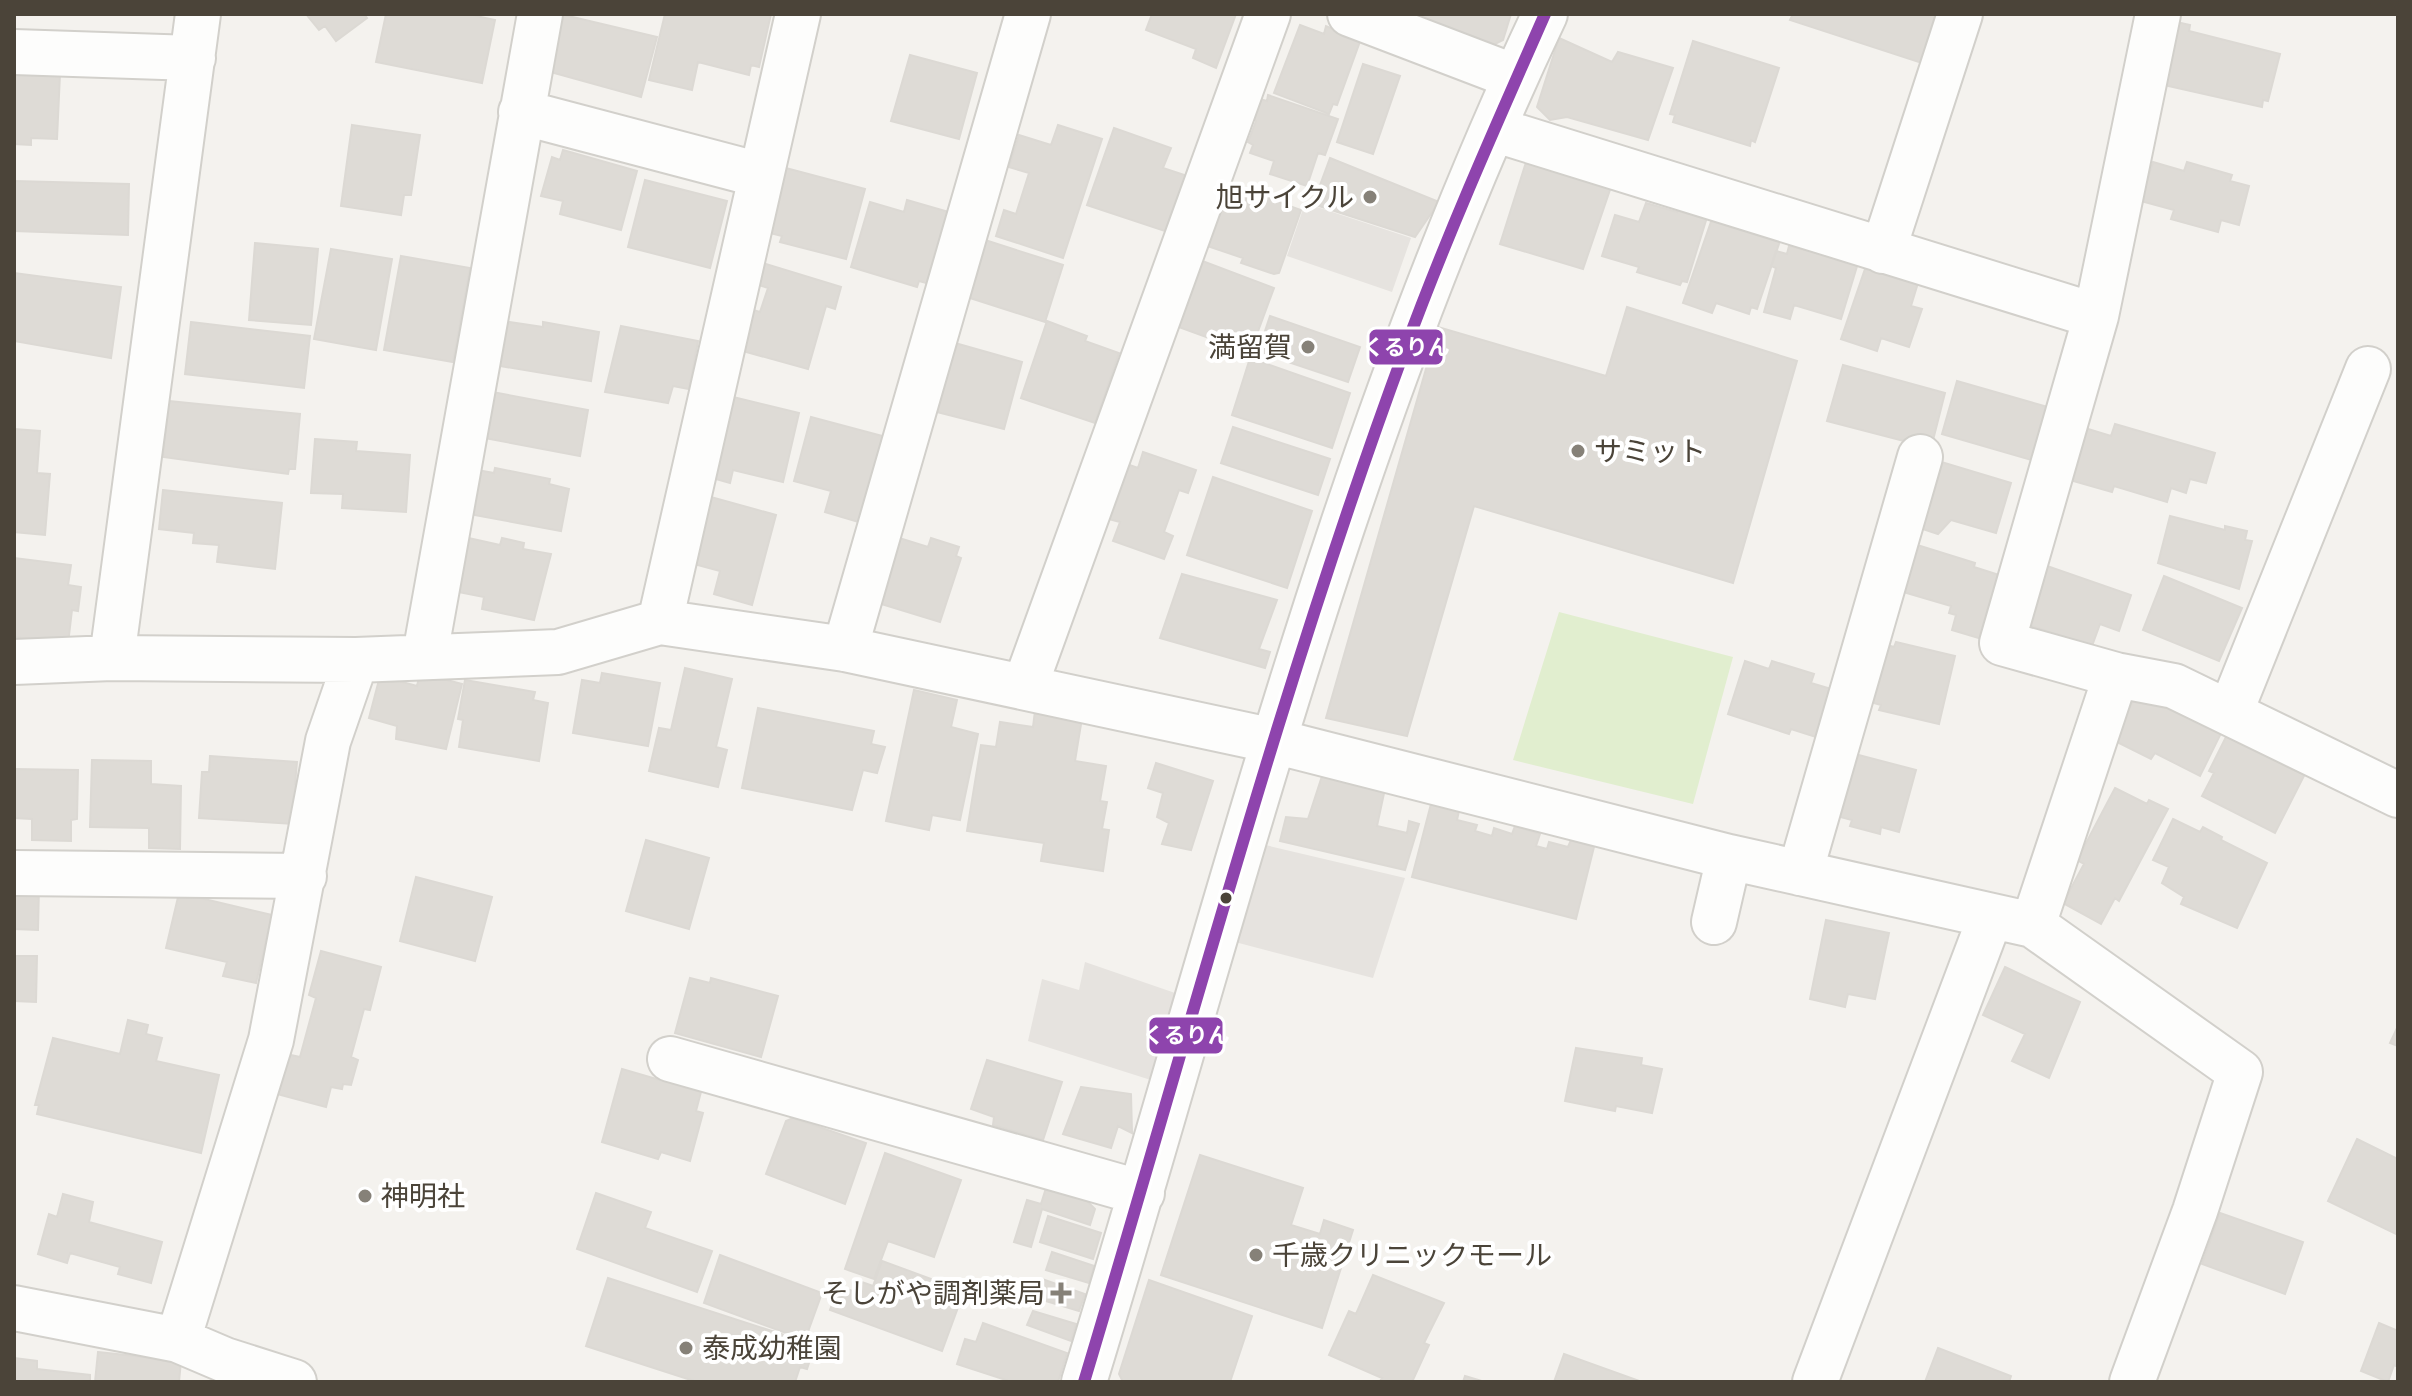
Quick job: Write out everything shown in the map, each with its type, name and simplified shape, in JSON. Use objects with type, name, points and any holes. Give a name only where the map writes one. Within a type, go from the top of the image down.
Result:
[{"type":"street","points":[[112,658],[198,14]]},
{"type":"street","points":[[425,655],[540,14]]},
{"type":"street","points":[[660,622],[798,14]]},
{"type":"street","points":[[845,649],[1028,14]]},
{"type":"street","points":[[1025,686],[1268,14]]},
{"type":"street","points":[[1350,14],[1515,77]]},
{"type":"street","points":[[1084,1382],[1274,741],[1401,356],[1493,129],[1545,14]]},
{"type":"street","points":[[1883,251],[1960,14]]},
{"type":"street","points":[[2158,14],[2096,316],[2002,643],[2116,675],[2174,686],[2398,795]]},
{"type":"street","points":[[14,52],[193,58]]},
{"type":"street","points":[[521,112],[760,175]]},
{"type":"street","points":[[1493,129],[2096,316]]},
{"type":"street","points":[[2230,713],[2368,369]]},
{"type":"street","points":[[1800,873],[1920,457]]},
{"type":"street","points":[[14,662],[112,658],[356,660],[558,652],[660,622],[845,649],[1025,686],[1274,741],[1729,857],[1990,918],[2033,925],[2240,1072],[2195,1211],[2132,1382]]},
{"type":"street","points":[[178,1340],[271,1040],[328,741],[356,660]]},
{"type":"street","points":[[2033,925],[2116,675]]},
{"type":"street","points":[[1714,922],[1729,857]]},
{"type":"street","points":[[14,873],[304,876]]},
{"type":"street","points":[[1815,1382],[1990,918]]},
{"type":"street","points":[[670,1059],[1142,1193]]},
{"type":"street","points":[[14,1308],[178,1340],[221,1371],[294,1382]]},
{"type":"green space","points":[[1559,612],[1733,657],[1693,804],[1513,760]]},
{"type":"shaded area","points":[[1305,203],[1411,238],[1392,292],[1287,256]]},
{"type":"shaded area","points":[[1261,844],[1405,878],[1373,978],[1235,942]]},
{"type":"shaded area","points":[[1085,962],[1178,994],[1154,1081],[1028,1041],[1042,979],[1079,990]]},
{"type":"building","points":[[306,14],[364,14],[367,18],[336,41],[325,26],[319,30]]},
{"type":"building","points":[[386,14],[467,14],[495,20],[482,83],[376,62]]},
{"type":"building","points":[[560,14],[657,37],[641,97],[547,71]]},
{"type":"building","points":[[665,14],[771,14],[759,67],[751,65],[749,75],[698,62],[692,90],[649,80]]},
{"type":"building","points":[[1152,14],[1236,14],[1216,68],[1193,58],[1196,49],[1146,30]]},
{"type":"building","points":[[1405,14],[1511,14],[1503,40],[1487,48]]},
{"type":"building","points":[[1793,14],[1937,14],[1922,63],[1790,20]]},
{"type":"building","points":[[2172,21],[2190,25],[2189,31],[2280,54],[2268,101],[2263,100],[2262,107],[2155,83]]},
{"type":"building","points":[[1300,25],[1324,34],[1326,26],[1353,37],[1362,36],[1337,105],[1333,104],[1329,114],[1274,93]]},
{"type":"building","points":[[1559,38],[1612,62],[1618,52],[1673,68],[1648,140],[1567,117],[1550,120],[1537,107]]},
{"type":"building","points":[[1693,41],[1779,68],[1755,142],[1751,140],[1750,146],[1673,122],[1675,115],[1670,114]]},
{"type":"building","points":[[910,55],[977,73],[959,139],[891,121]]},
{"type":"building","points":[[1363,64],[1400,76],[1373,154],[1337,142]]},
{"type":"building","points":[[14,72],[60,74],[57,139],[31,138],[31,145],[14,144]]},
{"type":"building","points":[[1268,95],[1338,119],[1325,155],[1318,153],[1307,186],[1270,174],[1274,161],[1250,153],[1253,145],[1248,142],[1256,121],[1253,119],[1260,99],[1267,101]]},
{"type":"building","points":[[352,125],[420,135],[411,195],[404,195],[401,215],[341,206]]},
{"type":"building","points":[[1058,125],[1102,139],[1063,258],[996,236],[1004,210],[1016,214],[1029,173],[1009,167],[1019,135],[1051,145]]},
{"type":"building","points":[[1114,128],[1171,148],[1163,168],[1187,176],[1168,232],[1087,205]]},
{"type":"building","points":[[563,150],[637,171],[621,230],[560,214],[563,201],[541,196],[552,157],[560,160]]},
{"type":"building","points":[[1528,156],[1612,184],[1583,269],[1500,244]]},
{"type":"building","points":[[1330,158],[1439,202],[1415,237],[1313,204]]},
{"type":"building","points":[[2153,162],[2184,171],[2187,162],[2232,175],[2230,181],[2249,186],[2239,225],[2221,220],[2218,232],[2171,219],[2174,210],[2141,201]]},
{"type":"building","points":[[782,167],[865,189],[846,259],[780,242],[782,236],[762,231]]},
{"type":"building","points":[[645,180],[727,201],[710,268],[628,247]]},
{"type":"building","points":[[14,181],[129,184],[128,235],[14,231]]},
{"type":"building","points":[[1228,182],[1247,190],[1249,184],[1272,192],[1270,199],[1301,210],[1279,273],[1241,263],[1243,258],[1204,245]]},
{"type":"building","points":[[907,200],[952,213],[930,284],[919,281],[917,287],[851,267],[870,202],[904,212]]},
{"type":"building","points":[[1646,203],[1677,212],[1679,206],[1708,214],[1687,282],[1682,281],[1680,285],[1637,272],[1639,267],[1602,256],[1615,215],[1639,222]]},
{"type":"building","points":[[1714,213],[1782,235],[1757,309],[1751,307],[1749,314],[1716,303],[1712,313],[1683,303]]},
{"type":"building","points":[[985,240],[1063,265],[1045,322],[967,297]]},
{"type":"building","points":[[255,243],[318,249],[311,325],[249,320]]},
{"type":"building","points":[[1789,246],[1858,263],[1841,319],[1794,305],[1790,319],[1764,312],[1776,268],[1771,266],[1776,251],[1787,254]]},
{"type":"building","points":[[331,249],[392,259],[376,350],[314,339]]},
{"type":"building","points":[[401,256],[470,268],[453,362],[384,350]]},
{"type":"building","points":[[1197,259],[1274,288],[1250,353],[1173,325]]},
{"type":"building","points":[[753,260],[841,287],[835,309],[826,306],[808,369],[732,348],[743,307],[760,312],[768,288],[747,281]]},
{"type":"building","points":[[1866,266],[1918,283],[1911,306],[1922,309],[1909,347],[1881,338],[1877,351],[1841,339]]},
{"type":"building","points":[[14,273],[121,287],[111,358],[14,341]]},
{"type":"building","points":[[1627,307],[1797,361],[1733,583],[1474,506],[1407,736],[1326,718],[1438,327],[1606,376]]},
{"type":"building","points":[[1270,316],[1360,347],[1348,382],[1258,352]]},
{"type":"building","points":[[502,321],[543,327],[543,322],[599,332],[591,381],[494,365]]},
{"type":"building","points":[[1047,321],[1087,336],[1085,341],[1119,353],[1095,423],[1021,398]]},
{"type":"building","points":[[191,322],[310,336],[304,388],[185,374]]},
{"type":"building","points":[[621,326],[698,341],[689,389],[673,386],[668,403],[605,392]]},
{"type":"building","points":[[955,343],[1022,362],[1004,429],[933,411]]},
{"type":"building","points":[[1250,358],[1350,393],[1332,448],[1232,415]]},
{"type":"building","points":[[1843,365],[1945,393],[1931,448],[1827,421]]},
{"type":"building","points":[[1957,381],[2051,408],[2035,461],[1942,434]]},
{"type":"building","points":[[487,391],[588,410],[580,456],[479,437]]},
{"type":"building","points":[[729,396],[799,413],[783,482],[733,470],[730,483],[709,477]]},
{"type":"building","points":[[169,401],[300,414],[295,469],[289,469],[288,474],[163,457]]},
{"type":"building","points":[[811,417],[886,437],[862,523],[825,512],[831,491],[794,481]]},
{"type":"building","points":[[2115,424],[2215,453],[2206,483],[2190,479],[2186,493],[2171,488],[2167,502],[2114,486],[2112,492],[2070,480],[2085,428],[2111,436]]},
{"type":"building","points":[[1233,427],[1330,459],[1318,495],[1221,463]]},
{"type":"building","points":[[14,429],[40,431],[37,473],[50,474],[45,535],[14,532]]},
{"type":"building","points":[[315,439],[357,442],[356,451],[410,455],[406,512],[342,508],[343,494],[311,493]]},
{"type":"building","points":[[1143,452],[1196,470],[1188,493],[1179,490],[1164,532],[1173,536],[1164,559],[1113,541],[1120,522],[1105,518],[1124,463],[1138,468]]},
{"type":"building","points":[[1938,461],[2011,483],[1996,533],[1951,520],[1938,534],[1917,527]]},
{"type":"building","points":[[466,468],[494,473],[495,468],[550,479],[549,484],[569,489],[561,531],[458,512]]},
{"type":"building","points":[[1213,477],[1312,511],[1287,588],[1187,555]]},
{"type":"building","points":[[163,490],[282,503],[275,569],[217,562],[219,545],[193,543],[194,533],[159,529]]},
{"type":"building","points":[[700,494],[776,515],[752,605],[714,594],[720,571],[683,561]]},
{"type":"building","points":[[2170,516],[2225,530],[2225,526],[2247,531],[2245,540],[2252,541],[2239,589],[2158,563]]},
{"type":"building","points":[[455,535],[500,545],[502,538],[524,543],[523,549],[551,554],[534,620],[482,609],[484,597],[443,589]]},
{"type":"building","points":[[896,537],[928,547],[931,538],[959,547],[956,556],[961,558],[940,622],[875,602]]},
{"type":"building","points":[[1914,544],[1975,563],[1974,567],[2002,576],[1982,639],[1952,630],[1956,615],[1949,613],[1951,606],[1900,591]]},
{"type":"building","points":[[14,558],[71,565],[68,585],[81,587],[78,611],[72,610],[68,644],[14,637]]},
{"type":"building","points":[[2047,566],[2131,595],[2119,631],[2100,624],[2092,646],[2026,624]]},
{"type":"building","points":[[1182,574],[1277,600],[1259,649],[1270,652],[1265,668],[1160,638]]},
{"type":"building","points":[[2164,576],[2242,608],[2219,661],[2143,630]]},
{"type":"building","points":[[1896,642],[1955,656],[1939,724],[1879,710],[1881,705],[1867,701],[1880,643],[1894,647]]},
{"type":"building","points":[[1745,661],[1769,669],[1772,661],[1814,674],[1811,683],[1831,689],[1816,737],[1791,729],[1789,734],[1728,714]]},
{"type":"building","points":[[685,668],[732,679],[716,747],[727,750],[718,787],[649,771],[659,728],[671,730]]},
{"type":"building","points":[[420,673],[462,684],[446,749],[396,739],[397,726],[369,718],[380,676],[417,686]]},
{"type":"building","points":[[602,673],[660,683],[648,746],[573,733],[582,680],[600,683]]},
{"type":"building","points":[[465,680],[535,692],[533,700],[548,703],[539,761],[459,747],[463,720],[458,719]]},
{"type":"building","points":[[2143,682],[2226,723],[2200,776],[2155,753],[2151,759],[2113,740]]},
{"type":"building","points":[[914,690],[957,700],[951,727],[978,734],[960,820],[932,815],[929,830],[886,821]]},
{"type":"building","points":[[758,708],[874,731],[871,744],[885,747],[877,773],[863,770],[852,810],[742,788]]},
{"type":"building","points":[[1035,711],[1082,718],[1075,761],[1106,766],[1100,801],[1107,802],[1102,829],[1109,830],[1103,871],[1041,861],[1044,843],[967,831],[981,745],[996,747],[1000,722],[1033,727]]},
{"type":"building","points":[[2231,727],[2257,751],[2280,762],[2284,753],[2309,766],[2275,833],[2202,796],[2214,773],[2209,771]]},
{"type":"building","points":[[1851,753],[1916,770],[1899,832],[1881,827],[1880,834],[1850,826],[1852,820],[1833,815]]},
{"type":"building","points":[[210,756],[297,762],[295,784],[300,784],[294,824],[199,818],[202,772],[209,772]]},
{"type":"building","points":[[92,760],[151,761],[151,784],[181,786],[180,849],[149,848],[149,828],[90,827]]},
{"type":"building","points":[[1156,763],[1213,781],[1191,850],[1162,844],[1169,823],[1157,817],[1163,793],[1148,788]]},
{"type":"building","points":[[14,769],[78,770],[77,819],[71,820],[71,841],[32,840],[32,819],[14,818]]},
{"type":"building","points":[[1324,770],[1386,784],[1377,826],[1407,833],[1409,821],[1419,824],[1405,870],[1280,841],[1286,817],[1308,819]]},
{"type":"building","points":[[2115,788],[2147,804],[2149,800],[2168,809],[2119,901],[2115,898],[2101,924],[2063,903],[2084,864],[2077,860]]},
{"type":"building","points":[[1431,804],[1459,811],[1457,820],[1477,825],[1475,831],[1492,836],[1494,828],[1512,834],[1515,826],[1540,834],[1536,846],[1547,849],[1549,842],[1568,847],[1571,840],[1594,847],[1576,919],[1412,877]]},
{"type":"building","points":[[2173,819],[2200,832],[2203,827],[2222,837],[2221,840],[2267,863],[2237,928],[2181,904],[2184,897],[2162,883],[2169,867],[2153,860]]},
{"type":"building","points":[[646,840],[709,858],[689,929],[626,911]]},
{"type":"building","points":[[416,877],[492,897],[475,961],[400,941]]},
{"type":"building","points":[[14,885],[39,886],[38,930],[14,929]]},
{"type":"building","points":[[179,893],[272,915],[256,983],[223,976],[227,962],[166,948]]},
{"type":"building","points":[[1826,920],[1889,933],[1875,999],[1848,994],[1845,1007],[1810,999]]},
{"type":"building","points":[[321,951],[381,967],[370,1010],[364,1009],[351,1057],[358,1060],[351,1085],[343,1084],[342,1089],[331,1087],[326,1107],[266,1091],[277,1052],[300,1057],[316,998],[309,995]]},
{"type":"building","points":[[14,956],[37,956],[36,1002],[14,1001]]},
{"type":"building","points":[[2005,967],[2080,1002],[2049,1078],[2012,1061],[2025,1034],[1983,1015]]},
{"type":"building","points":[[690,978],[710,983],[711,978],[778,996],[761,1057],[675,1033]]},
{"type":"building","points":[[128,1020],[148,1025],[146,1034],[162,1038],[156,1061],[219,1075],[201,1153],[37,1114],[39,1105],[35,1105],[53,1038],[120,1054]]},
{"type":"building","points":[[2398,1026],[2398,1046],[2390,1043]]},
{"type":"building","points":[[1576,1048],[1642,1058],[1641,1065],[1662,1069],[1652,1113],[1616,1106],[1615,1111],[1565,1101]]},
{"type":"building","points":[[987,1060],[1062,1082],[1043,1140],[993,1125],[994,1117],[971,1109]]},
{"type":"building","points":[[622,1069],[701,1092],[696,1111],[703,1113],[690,1161],[661,1152],[658,1159],[602,1142]]},
{"type":"building","points":[[1081,1087],[1131,1094],[1132,1133],[1118,1126],[1111,1148],[1063,1134]]},
{"type":"building","points":[[793,1118],[866,1143],[845,1204],[766,1174],[786,1121]]},
{"type":"building","points":[[2357,1139],[2398,1159],[2398,1235],[2328,1201]]},
{"type":"building","points":[[885,1153],[961,1180],[934,1257],[888,1241],[874,1279],[845,1269]]},
{"type":"building","name":"千歳クリニックモール","points":[[1200,1155],[1303,1188],[1291,1225],[1320,1234],[1324,1220],[1353,1230],[1322,1328],[1161,1275]]},
{"type":"building","points":[[1046,1188],[1085,1199],[1095,1209],[1090,1225],[1042,1209],[1031,1247],[1014,1242],[1027,1200],[1041,1204]]},
{"type":"building","points":[[596,1193],[651,1212],[645,1228],[712,1251],[697,1292],[577,1249]]},
{"type":"building","points":[[63,1194],[93,1202],[89,1222],[162,1242],[151,1283],[118,1274],[120,1267],[70,1253],[67,1263],[38,1254],[49,1214],[57,1217]]},
{"type":"building","points":[[2220,1213],[2303,1242],[2285,1294],[2202,1264]]},
{"type":"building","points":[[1048,1216],[1101,1233],[1093,1259],[1040,1242]]},
{"type":"building","points":[[1052,1252],[1094,1266],[1089,1283],[1046,1270]]},
{"type":"building","points":[[720,1255],[822,1293],[805,1340],[704,1303]]},
{"type":"building","points":[[882,1261],[964,1291],[942,1351],[830,1310],[839,1286],[855,1292],[859,1281],[873,1286]]},
{"type":"building","points":[[1373,1275],[1444,1303],[1424,1343],[1429,1345],[1412,1382],[1380,1381],[1382,1378],[1329,1355],[1349,1311],[1356,1314]]},
{"type":"building","points":[[608,1278],[815,1345],[807,1369],[800,1367],[795,1382],[697,1382],[586,1346]]},
{"type":"building","points":[[1042,1279],[1085,1294],[1079,1311],[1036,1298]]},
{"type":"building","points":[[1149,1280],[1252,1316],[1230,1382],[1123,1382],[1119,1374]]},
{"type":"building","points":[[1033,1311],[1076,1324],[1071,1341],[1027,1325]]},
{"type":"building","points":[[983,1323],[1067,1353],[1058,1382],[1012,1382],[957,1364],[965,1339],[976,1342]]},
{"type":"building","points":[[2379,1323],[2398,1331],[2398,1367],[2394,1365],[2388,1382],[2361,1371]]},
{"type":"building","points":[[1938,1348],[2011,1376],[2009,1382],[1925,1382]]},
{"type":"building","points":[[98,1352],[181,1361],[179,1382],[95,1382]]},
{"type":"building","points":[[1564,1354],[1642,1382],[1554,1382]]},
{"type":"building","points":[[14,1358],[37,1361],[37,1369],[90,1375],[90,1382],[14,1382]]},
{"type":"building","points":[[1465,1376],[1485,1382],[1463,1382]]},
{"type":"transit line","name":"くるりん","points":[[1084,1382],[1276,733],[1360,476],[1438,264],[1545,14]]},
{"type":"place","name":"旭サイクル","points":[[1370,197]]},
{"type":"place","name":"満留賀","points":[[1308,347]]},
{"type":"place","name":"サミット","points":[[1578,451]]},
{"type":"place","name":"神明社","points":[[365,1196]]},
{"type":"place","name":"千歳クリニックモール","points":[[1256,1255]]},
{"type":"place","name":"そしがや調剤薬局","points":[[1061,1293]]},
{"type":"place","name":"泰成幼稚園","points":[[686,1348]]}]
